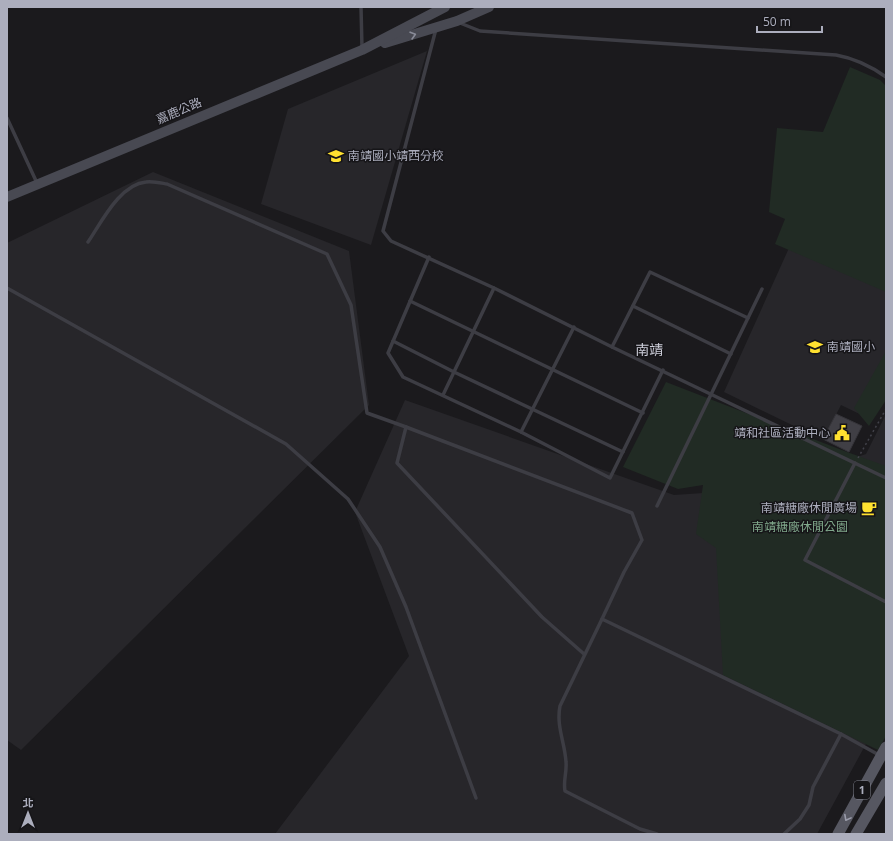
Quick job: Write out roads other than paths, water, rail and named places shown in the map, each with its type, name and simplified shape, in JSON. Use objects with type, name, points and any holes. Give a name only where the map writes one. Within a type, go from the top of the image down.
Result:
[{"type":"main road","name":"嘉鹿公路","points":[[7,197],[362,50],[445,7]]},
{"type":"main road","name":"嘉鹿公路","points":[[362,50],[457,21],[489,7]]},
{"type":"main road","name":"1","points":[[838,834],[884,754]]},
{"type":"main road","name":"1","points":[[856,834],[886,783]]},
{"type":"lane","points":[[361,7],[362,50]]},
{"type":"lane","points":[[457,21],[480,31],[836,55],[846,57],[879,72],[886,77]]},
{"type":"lane","points":[[436,28],[383,231],[391,241],[429,257],[494,288],[612,347],[663,370],[886,478]]},
{"type":"lane","points":[[7,118],[37,184]]},
{"type":"lane","points":[[88,242],[119,196],[127,189],[145,182],[168,184],[327,254],[351,305],[367,413],[632,513],[642,540],[624,572],[584,654],[560,706],[558,716],[566,762],[565,791],[640,829],[657,834]]},
{"type":"lane","points":[[429,257],[388,353],[403,377],[521,432],[610,478],[663,370]]},
{"type":"lane","points":[[612,347],[650,272],[748,318]]},
{"type":"lane","points":[[7,288],[286,444],[348,499],[380,547],[406,607],[476,798]]},
{"type":"lane","points":[[442,395],[494,288]]},
{"type":"lane","points":[[657,506],[762,289]]},
{"type":"lane","points":[[410,301],[643,413]]},
{"type":"lane","points":[[633,306],[731,354]]},
{"type":"lane","points":[[521,432],[574,327]]},
{"type":"lane","points":[[393,341],[454,372],[623,452]]},
{"type":"lane","points":[[406,427],[397,463],[542,616],[584,654]]},
{"type":"lane","points":[[855,463],[805,560],[886,602]]},
{"type":"lane","points":[[602,619],[884,754]]},
{"type":"lane","points":[[784,834],[800,819],[809,805],[813,787],[841,734]]},
{"type":"place","name":"南靖國小靖西分校","points":[[336,156]]},
{"type":"place","name":"南靖國小","points":[[815,347]]},
{"type":"place","name":"靖和社區活動中心","points":[[842,433]]},
{"type":"place","name":"南靖糖廠休閒廣場","points":[[869,508]]},
{"type":"district","name":"南靖","points":[[649,350]]},
{"type":"park label","name":"南靖糖廠休閒公園","points":[[800,527]]}]
